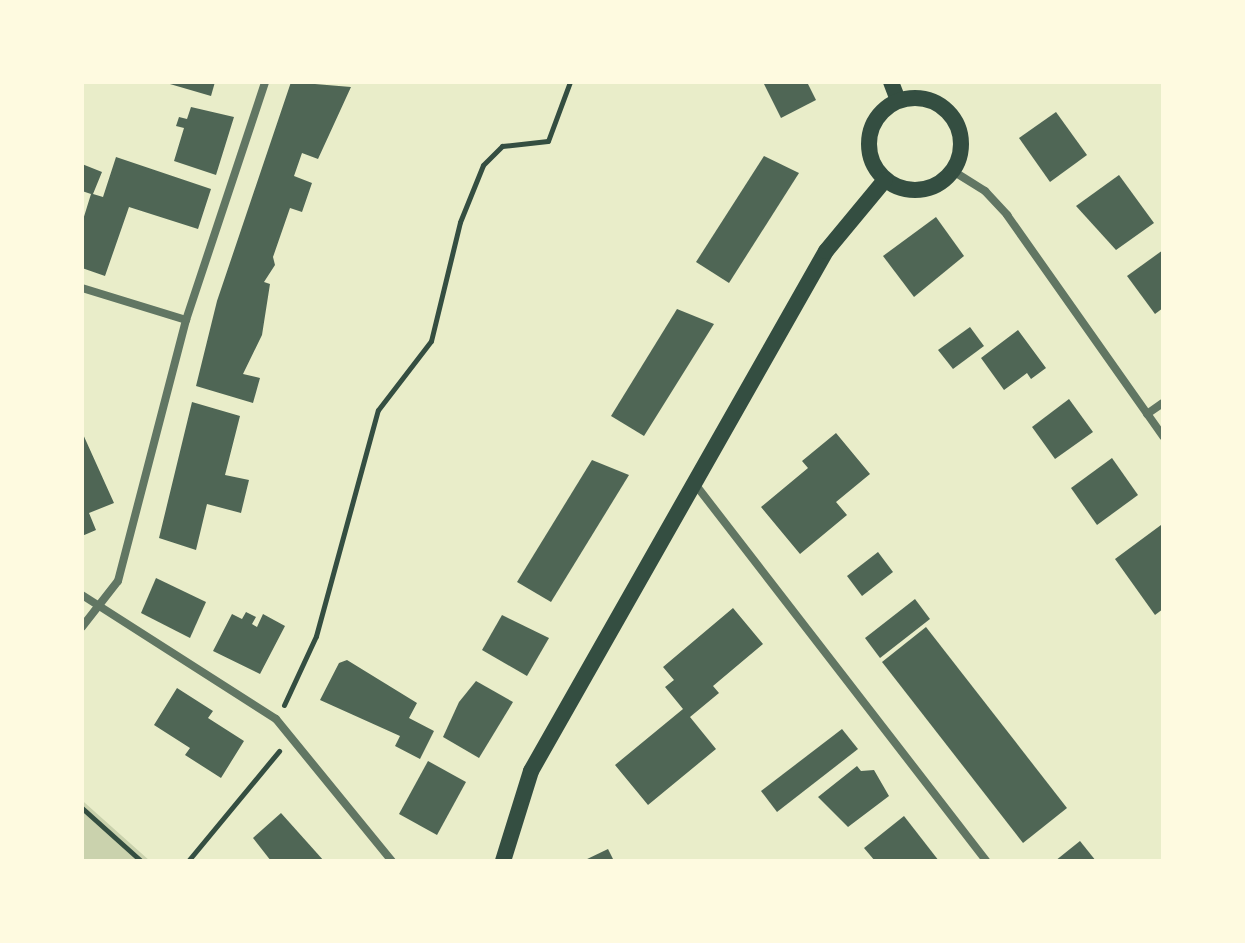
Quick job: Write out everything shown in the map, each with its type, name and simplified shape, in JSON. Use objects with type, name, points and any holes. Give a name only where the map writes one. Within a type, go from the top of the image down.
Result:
[{"type":"main road","points":[[891,82],[898,100]]},
{"type":"main road","points":[[926,98],[944,106],[957,121],[963,140],[953,171],[935,187],[917,191],[885,180],[869,150],[870,133],[877,117],[898,100],[926,98]]},
{"type":"main road","points":[[503,861],[531,771],[826,251],[885,180]]},
{"type":"street","points":[[82,627],[118,581],[186,320],[265,82]]},
{"type":"street","points":[[953,171],[985,191],[1007,215],[1163,436]]},
{"type":"street","points":[[82,288],[186,320]]},
{"type":"street","points":[[1147,414],[1163,403]]},
{"type":"street","points":[[695,484],[986,861]]},
{"type":"street","points":[[82,595],[276,719],[392,861]]},
{"type":"path","points":[[276,719],[316,636],[378,410],[411,374],[431,341],[460,222],[483,165],[502,146],[548,141],[570,82]]},
{"type":"path","points":[[188,861],[291,735]]},
{"type":"path","points":[[82,808],[141,861]]},
{"type":"green space","points":[[82,800],[85,803],[150,861],[82,861]]},
{"type":"building","points":[[163,82],[215,82],[211,96]]},
{"type":"building","points":[[291,82],[351,87],[318,159],[302,153],[294,176],[312,183],[302,212],[290,208],[273,257],[275,265],[264,282],[270,284],[262,335],[243,374],[260,378],[253,403],[196,386],[217,301]]},
{"type":"building","points":[[763,82],[807,82],[816,100],[781,118]]},
{"type":"building","points":[[191,107],[234,117],[216,175],[174,161],[184,128],[176,126],[179,117],[187,119]]},
{"type":"building","points":[[1056,112],[1087,155],[1050,182],[1019,138]]},
{"type":"building","points":[[764,156],[799,173],[729,283],[696,262]]},
{"type":"building","points":[[116,157],[211,189],[198,229],[129,207],[105,276],[82,268],[82,223],[91,194],[82,191],[82,164],[102,172],[93,194],[103,197]]},
{"type":"building","points":[[1119,175],[1154,223],[1116,250],[1076,206]]},
{"type":"building","points":[[936,217],[964,256],[914,297],[883,256]]},
{"type":"building","points":[[1163,250],[1163,308],[1155,314],[1127,276]]},
{"type":"building","points":[[677,309],[714,324],[644,436],[611,416]]},
{"type":"building","points":[[970,327],[984,346],[953,369],[938,350]]},
{"type":"building","points":[[1018,330],[1046,368],[1031,379],[1027,373],[1004,390],[981,358]]},
{"type":"building","points":[[1069,399],[1093,432],[1055,459],[1032,427]]},
{"type":"building","points":[[192,402],[240,416],[225,475],[249,480],[241,513],[207,504],[196,550],[159,538]]},
{"type":"building","points":[[82,432],[114,503],[89,513],[96,530],[82,536]]},
{"type":"building","points":[[836,433],[870,474],[836,502],[847,515],[800,554],[761,507],[808,468],[802,461]]},
{"type":"building","points":[[1112,458],[1138,495],[1097,525],[1071,488]]},
{"type":"building","points":[[592,460],[629,475],[551,602],[517,582]]},
{"type":"building","points":[[1161,525],[1163,609],[1155,615],[1115,559]]},
{"type":"building","points":[[878,552],[893,572],[862,596],[847,576]]},
{"type":"building","points":[[156,578],[206,602],[190,638],[141,613]]},
{"type":"building","points":[[915,599],[930,619],[880,658],[865,638]]},
{"type":"building","points":[[733,608],[763,644],[713,686],[719,693],[690,717],[716,749],[648,805],[615,765],[683,709],[665,687],[674,680],[663,667]]},
{"type":"building","points":[[246,612],[256,617],[252,624],[257,627],[263,614],[285,626],[260,674],[213,651],[232,614],[242,619]]},
{"type":"building","points":[[502,615],[549,638],[527,676],[482,650]]},
{"type":"building","points":[[926,627],[1067,808],[1023,843],[882,662]]},
{"type":"building","points":[[347,660],[417,703],[409,718],[434,731],[420,759],[395,746],[400,736],[320,700],[339,663]]},
{"type":"building","points":[[476,681],[513,702],[479,758],[443,737],[459,702]]},
{"type":"building","points":[[177,688],[213,711],[208,718],[244,741],[221,778],[185,755],[190,748],[154,725]]},
{"type":"building","points":[[842,729],[858,749],[777,812],[761,791]]},
{"type":"building","points":[[428,761],[466,782],[437,835],[399,814]]},
{"type":"building","points":[[857,766],[861,771],[874,770],[889,796],[848,827],[818,797]]},
{"type":"building","points":[[281,813],[324,861],[271,861],[253,838]]},
{"type":"building","points":[[904,816],[939,861],[875,861],[864,848]]},
{"type":"building","points":[[1080,841],[1096,861],[1055,861]]},
{"type":"building","points":[[608,849],[614,861],[583,861]]}]
